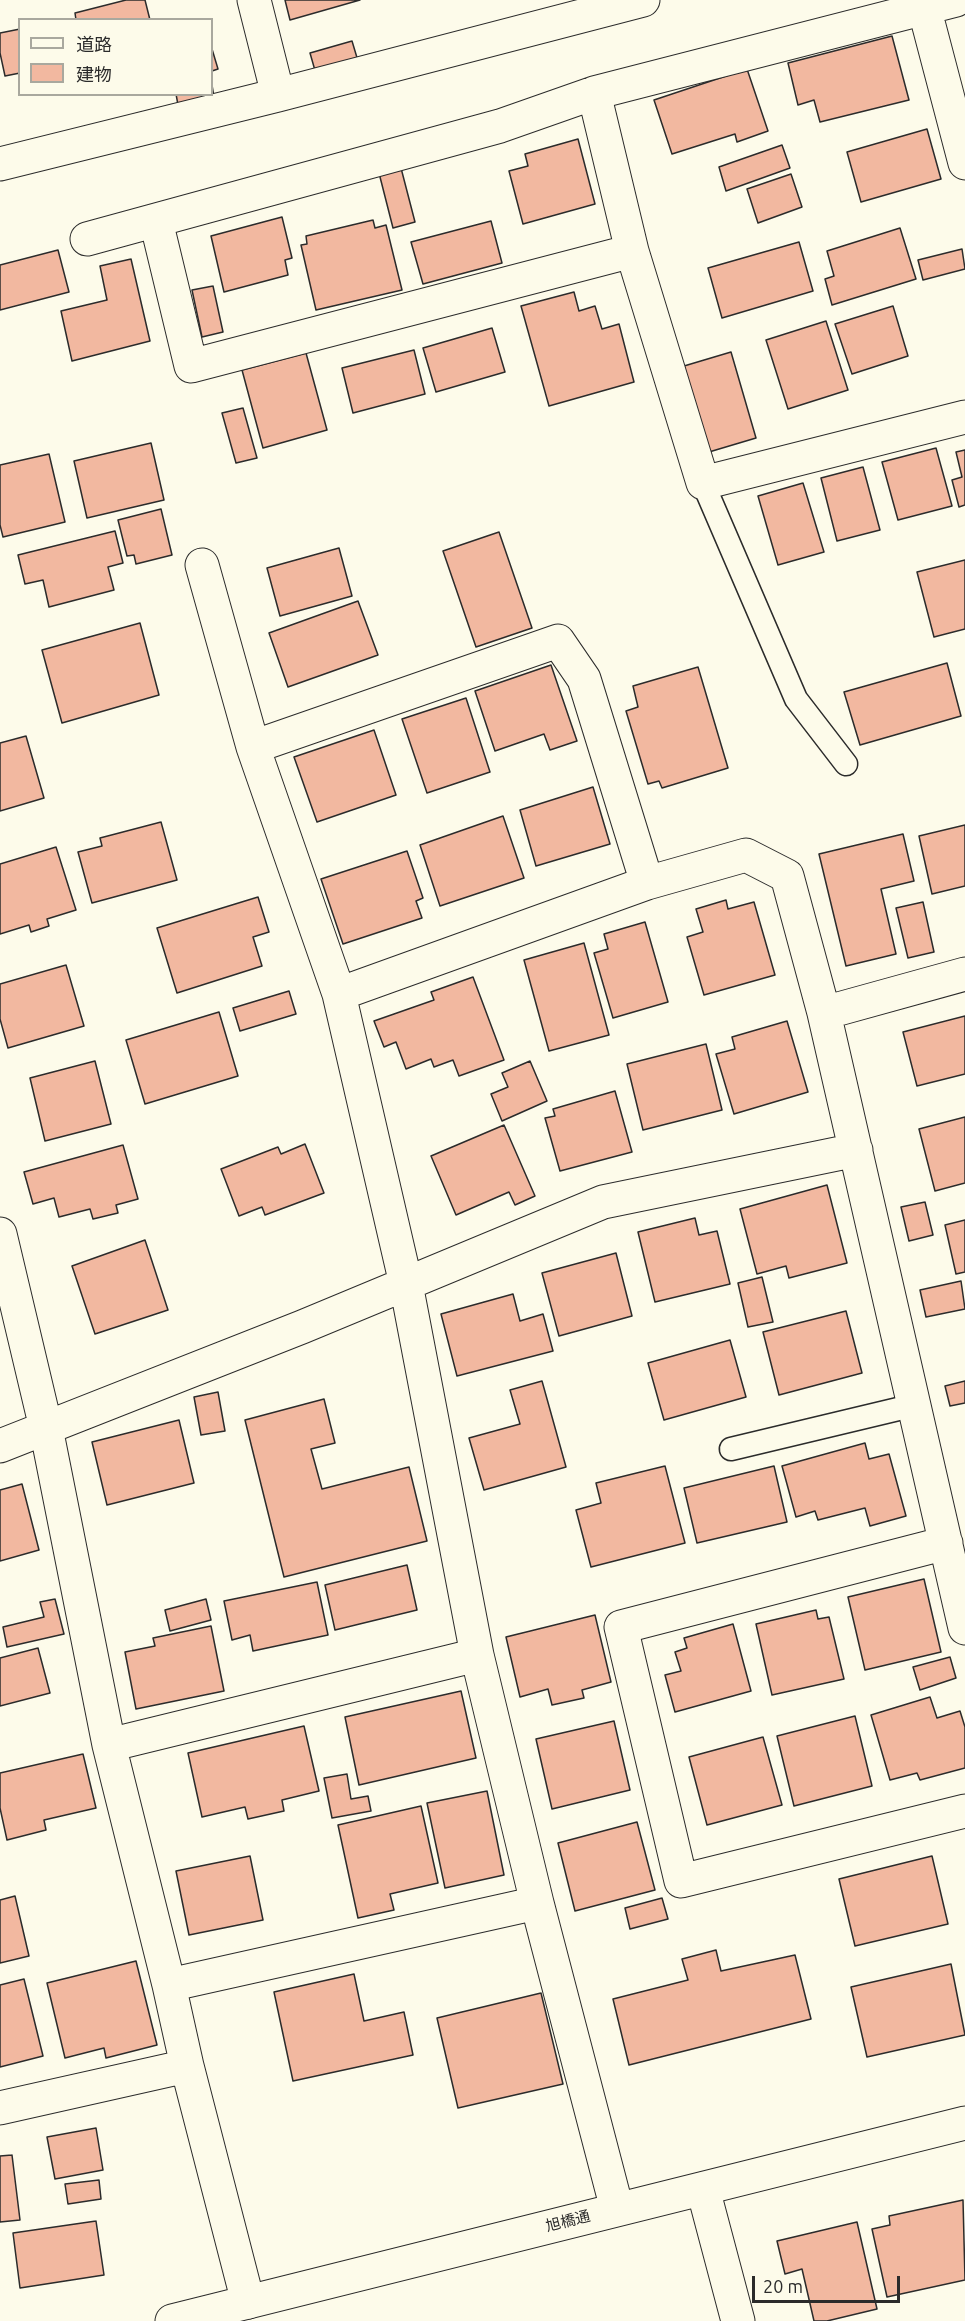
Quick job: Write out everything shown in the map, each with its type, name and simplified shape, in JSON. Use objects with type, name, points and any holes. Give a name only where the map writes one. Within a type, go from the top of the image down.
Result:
[{"type":"street","points":[[254,0],[278,95]]},
{"type":"street","points":[[0,164],[278,95],[643,0]]},
{"type":"street","points":[[87,239],[500,126],[594,93],[956,0]]},
{"type":"street","points":[[924,7],[965,163]]},
{"type":"street","points":[[594,93],[632,251],[703,483],[965,417]]},
{"type":"street","points":[[156,221],[191,366],[632,251]]},
{"type":"street","points":[[201,565],[253,747],[339,994],[406,1284],[477,1655],[537,1903],[617,2209]]},
{"type":"street","points":[[253,747],[558,641],[584,679],[647,883]]},
{"type":"street","points":[[339,994],[647,883],[746,855],[787,876],[824,1013],[946,1543],[960,1582],[965,1628]]},
{"type":"street","points":[[824,1013],[965,974]]},
{"type":"street","points":[[0,1446],[603,1203],[856,1150]]},
{"type":"street","points":[[0,1234],[46,1428],[109,1745],[187,2066],[248,2302]]},
{"type":"street","points":[[946,1543],[621,1627],[681,1881],[965,1810]]},
{"type":"street","points":[[109,1745],[477,1655]]},
{"type":"street","points":[[169,1985],[537,1903]]},
{"type":"street","points":[[0,2108],[187,2066]]},
{"type":"street","name":"旭橋通","points":[[172,2321],[965,2123]]},
{"type":"street","points":[[703,2189],[738,2321]]},
{"type":"lane","points":[[703,483],[796,699],[846,765]]},
{"type":"lane","points":[[731,1449],[915,1405]]},
{"type":"building","points":[[126,0],[145,0],[150,18],[76,18],[75,13]]},
{"type":"building","points":[[285,0],[360,0],[290,20]]},
{"type":"building","points":[[18,29],[18,73],[5,76],[0,53],[0,33]]},
{"type":"building","points":[[892,36],[909,100],[820,122],[814,100],[798,105],[788,63]]},
{"type":"building","points":[[352,41],[358,61],[316,74],[310,53]]},
{"type":"building","points":[[213,52],[218,69],[213,71]]},
{"type":"building","points":[[747,69],[768,131],[737,142],[735,134],[672,154],[654,100]]},
{"type":"building","points":[[213,91],[214,97],[178,105],[176,96],[213,96]]},
{"type":"building","points":[[927,129],[941,179],[861,202],[847,152]]},
{"type":"building","points":[[578,139],[595,204],[523,224],[509,171],[528,166],[525,154]]},
{"type":"building","points":[[782,145],[790,168],[726,191],[719,167]]},
{"type":"building","points":[[401,168],[415,222],[393,228],[379,173]]},
{"type":"building","points":[[791,174],[802,207],[758,223],[747,189]]},
{"type":"building","points":[[282,217],[292,258],[285,260],[288,275],[224,292],[211,236]]},
{"type":"building","points":[[373,220],[375,228],[386,225],[402,290],[316,310],[301,245],[307,244],[306,236]]},
{"type":"building","points":[[491,221],[502,263],[423,284],[411,242]]},
{"type":"building","points":[[900,228],[916,279],[832,305],[825,279],[834,276],[827,251]]},
{"type":"building","points":[[799,242],[813,291],[722,318],[708,268]]},
{"type":"building","points":[[962,249],[965,269],[923,280],[918,260]]},
{"type":"building","points":[[58,250],[69,292],[0,310],[0,265]]},
{"type":"building","points":[[131,259],[150,341],[72,361],[61,311],[107,300],[100,266]]},
{"type":"building","points":[[213,286],[223,332],[202,337],[192,290]]},
{"type":"building","points":[[574,292],[579,311],[595,306],[602,329],[619,324],[634,382],[549,406],[521,306]]},
{"type":"building","points":[[893,306],[908,356],[852,374],[835,324]]},
{"type":"building","points":[[826,321],[848,390],[788,409],[766,340]]},
{"type":"building","points":[[492,328],[505,372],[436,392],[423,348]]},
{"type":"building","points":[[414,350],[425,394],[353,413],[342,368]]},
{"type":"building","points":[[731,352],[756,438],[709,452],[684,366]]},
{"type":"building","points":[[306,353],[327,430],[263,448],[242,370]]},
{"type":"building","points":[[243,408],[257,458],[236,463],[222,413]]},
{"type":"building","points":[[151,443],[164,500],[87,518],[74,461]]},
{"type":"building","points":[[936,448],[952,506],[898,520],[882,462]]},
{"type":"building","points":[[965,450],[965,505],[959,507],[952,480],[962,477],[956,452]]},
{"type":"building","points":[[49,454],[65,522],[3,537],[0,525],[0,465]]},
{"type":"building","points":[[863,467],[880,530],[837,541],[821,478]]},
{"type":"building","points":[[803,483],[824,552],[778,565],[758,496]]},
{"type":"building","points":[[161,509],[172,555],[136,564],[134,555],[127,556],[118,520]]},
{"type":"building","points":[[115,531],[123,563],[108,567],[114,590],[49,607],[43,580],[25,584],[18,555]]},
{"type":"building","points":[[499,532],[532,628],[476,647],[443,551]]},
{"type":"building","points":[[339,548],[352,596],[280,616],[267,568]]},
{"type":"building","points":[[965,560],[965,629],[934,637],[917,572]]},
{"type":"building","points":[[358,601],[378,655],[288,687],[269,633]]},
{"type":"building","points":[[140,623],[159,695],[62,723],[42,650]]},
{"type":"building","points":[[947,663],[961,716],[860,745],[844,692]]},
{"type":"building","points":[[551,665],[577,741],[550,750],[544,734],[495,751],[475,691]]},
{"type":"building","points":[[698,667],[728,768],[662,788],[659,781],[648,784],[626,711],[638,707],[633,686]]},
{"type":"building","points":[[466,698],[490,772],[427,793],[402,719]]},
{"type":"building","points":[[374,730],[396,795],[317,822],[294,757]]},
{"type":"building","points":[[26,736],[44,798],[0,811],[0,743]]},
{"type":"building","points":[[593,787],[610,844],[536,866],[520,810]]},
{"type":"building","points":[[503,816],[524,878],[440,906],[420,845]]},
{"type":"building","points":[[161,822],[177,880],[92,903],[78,852],[102,846],[100,838]]},
{"type":"building","points":[[965,825],[965,886],[932,894],[919,836]]},
{"type":"building","points":[[903,834],[914,881],[881,889],[896,954],[846,966],[819,854]]},
{"type":"building","points":[[56,847],[76,910],[47,919],[49,926],[31,932],[29,925],[0,934],[0,864]]},
{"type":"building","points":[[407,851],[423,898],[416,901],[422,918],[343,944],[321,879]]},
{"type":"building","points":[[258,897],[269,932],[253,937],[262,966],[177,993],[157,928]]},
{"type":"building","points":[[726,900],[728,909],[754,902],[775,975],[704,995],[687,937],[703,932],[696,909]]},
{"type":"building","points":[[923,902],[934,952],[908,958],[896,908]]},
{"type":"building","points":[[645,922],[668,1002],[613,1018],[594,953],[608,949],[604,934]]},
{"type":"building","points":[[584,943],[609,1035],[549,1051],[524,960]]},
{"type":"building","points":[[66,965],[84,1026],[8,1048],[0,1019],[0,984]]},
{"type":"building","points":[[473,977],[504,1060],[459,1076],[453,1060],[434,1067],[431,1059],[406,1069],[396,1042],[384,1047],[374,1021],[434,1000],[431,992]]},
{"type":"building","points":[[289,991],[296,1014],[240,1031],[233,1008]]},
{"type":"building","points":[[219,1012],[238,1076],[145,1104],[126,1040]]},
{"type":"building","points":[[965,1016],[965,1074],[917,1086],[903,1032]]},
{"type":"building","points":[[787,1021],[808,1092],[734,1114],[716,1054],[735,1049],[732,1037]]},
{"type":"building","points":[[706,1044],[722,1110],[643,1130],[627,1064]]},
{"type":"building","points":[[95,1061],[111,1124],[45,1141],[30,1078]]},
{"type":"building","points":[[530,1061],[547,1101],[502,1121],[491,1094],[508,1087],[502,1073]]},
{"type":"building","points":[[615,1091],[632,1152],[560,1171],[545,1118],[555,1116],[553,1109]]},
{"type":"building","points":[[965,1117],[965,1183],[935,1191],[919,1129]]},
{"type":"building","points":[[504,1125],[535,1196],[515,1205],[509,1192],[456,1215],[431,1156]]},
{"type":"building","points":[[305,1144],[324,1193],[265,1215],[262,1207],[239,1216],[221,1169],[278,1147],[281,1154]]},
{"type":"building","points":[[123,1145],[138,1199],[116,1205],[118,1213],[93,1219],[90,1209],[59,1217],[54,1198],[33,1204],[24,1172]]},
{"type":"building","points":[[827,1185],[847,1263],[789,1278],[786,1266],[757,1274],[740,1209]]},
{"type":"building","points":[[925,1202],[933,1235],[909,1241],[901,1207]]},
{"type":"building","points":[[695,1218],[699,1235],[717,1231],[730,1284],[655,1302],[638,1232]]},
{"type":"building","points":[[965,1220],[965,1272],[956,1274],[945,1225]]},
{"type":"building","points":[[145,1240],[168,1310],[95,1334],[72,1266]]},
{"type":"building","points":[[616,1253],[632,1316],[559,1336],[542,1273]]},
{"type":"building","points":[[762,1277],[773,1322],[748,1327],[738,1283]]},
{"type":"building","points":[[961,1281],[965,1309],[926,1317],[920,1290]]},
{"type":"building","points":[[513,1294],[520,1321],[543,1314],[553,1351],[457,1376],[441,1314]]},
{"type":"building","points":[[846,1311],[862,1373],[779,1395],[763,1332]]},
{"type":"building","points":[[730,1340],[746,1397],[664,1420],[648,1363]]},
{"type":"building","points":[[542,1381],[566,1467],[484,1490],[469,1438],[520,1424],[510,1390]]},
{"type":"building","points":[[965,1381],[965,1403],[950,1406],[945,1386]]},
{"type":"building","points":[[218,1392],[225,1431],[201,1435],[194,1397]]},
{"type":"building","points":[[324,1399],[335,1443],[311,1449],[322,1489],[409,1467],[427,1541],[284,1577],[245,1420]]},
{"type":"building","points":[[179,1420],[194,1483],[107,1505],[92,1442]]},
{"type":"building","points":[[865,1443],[869,1459],[889,1454],[906,1516],[870,1526],[865,1508],[818,1520],[815,1511],[796,1517],[782,1466]]},
{"type":"building","points":[[665,1466],[685,1543],[591,1567],[576,1510],[601,1503],[596,1483]]},
{"type":"building","points":[[774,1466],[787,1522],[697,1543],[684,1488]]},
{"type":"building","points":[[22,1484],[39,1550],[0,1561],[0,1490]]},
{"type":"building","points":[[407,1565],[417,1610],[335,1630],[325,1585]]},
{"type":"building","points":[[924,1579],[941,1652],[865,1670],[848,1597]]},
{"type":"building","points":[[317,1582],[328,1635],[253,1651],[250,1635],[232,1640],[224,1601]]},
{"type":"building","points":[[55,1599],[64,1634],[7,1647],[3,1627],[44,1617],[40,1602]]},
{"type":"building","points":[[206,1599],[211,1620],[170,1631],[165,1610]]},
{"type":"building","points":[[816,1610],[818,1619],[829,1617],[844,1679],[772,1695],[756,1624]]},
{"type":"building","points":[[595,1615],[611,1682],[582,1690],[584,1698],[552,1705],[548,1689],[520,1697],[506,1637]]},
{"type":"building","points":[[733,1624],[751,1691],[675,1712],[665,1675],[681,1671],[675,1652],[687,1648],[684,1638]]},
{"type":"building","points":[[211,1626],[224,1691],[136,1709],[125,1652],[155,1646],[153,1638]]},
{"type":"building","points":[[38,1648],[50,1693],[0,1706],[0,1658]]},
{"type":"building","points":[[950,1657],[956,1678],[920,1690],[913,1667]]},
{"type":"building","points":[[461,1691],[476,1758],[359,1785],[345,1717]]},
{"type":"building","points":[[930,1697],[937,1718],[960,1711],[965,1727],[965,1768],[920,1780],[917,1773],[890,1780],[871,1715]]},
{"type":"building","points":[[855,1716],[872,1786],[794,1806],[777,1736]]},
{"type":"building","points":[[614,1721],[630,1790],[552,1809],[536,1739]]},
{"type":"building","points":[[304,1726],[319,1791],[282,1800],[284,1811],[248,1819],[245,1807],[202,1817],[188,1753]]},
{"type":"building","points":[[763,1737],[782,1805],[707,1825],[689,1757]]},
{"type":"building","points":[[83,1754],[96,1808],[44,1820],[46,1830],[7,1840],[0,1808],[0,1773]]},
{"type":"building","points":[[347,1774],[351,1799],[368,1796],[371,1811],[332,1818],[324,1778]]},
{"type":"building","points":[[487,1791],[504,1875],[445,1888],[427,1803]]},
{"type":"building","points":[[421,1806],[438,1883],[390,1894],[394,1910],[358,1918],[338,1825]]},
{"type":"building","points":[[637,1822],[655,1890],[575,1911],[558,1843]]},
{"type":"building","points":[[250,1856],[263,1920],[189,1935],[176,1871]]},
{"type":"building","points":[[932,1856],[948,1924],[855,1946],[839,1879]]},
{"type":"building","points":[[15,1896],[29,1956],[0,1963],[0,1900]]},
{"type":"building","points":[[662,1898],[668,1919],[630,1929],[625,1908]]},
{"type":"building","points":[[716,1950],[721,1971],[795,1955],[811,2019],[629,2065],[613,1999],[688,1980],[682,1959]]},
{"type":"building","points":[[136,1961],[157,2045],[106,2058],[104,2048],[65,2058],[47,1983]]},
{"type":"building","points":[[951,1964],[965,2035],[867,2057],[851,1987]]},
{"type":"building","points":[[354,1974],[364,2021],[404,2012],[413,2055],[293,2081],[274,1992]]},
{"type":"building","points":[[24,1979],[43,2056],[0,2067],[0,1985]]},
{"type":"building","points":[[541,1993],[563,2084],[458,2108],[437,2018]]},
{"type":"building","points":[[96,2128],[103,2170],[55,2179],[47,2137]]},
{"type":"building","points":[[12,2155],[20,2220],[0,2222],[0,2156]]},
{"type":"building","points":[[99,2180],[101,2199],[68,2204],[65,2184]]},
{"type":"building","points":[[963,2200],[965,2280],[887,2297],[872,2229],[890,2225],[889,2216]]},
{"type":"building","points":[[96,2221],[104,2275],[20,2288],[13,2233]]},
{"type":"building","points":[[857,2222],[877,2309],[827,2321],[814,2321],[802,2269],[785,2274],[777,2241]]}]
